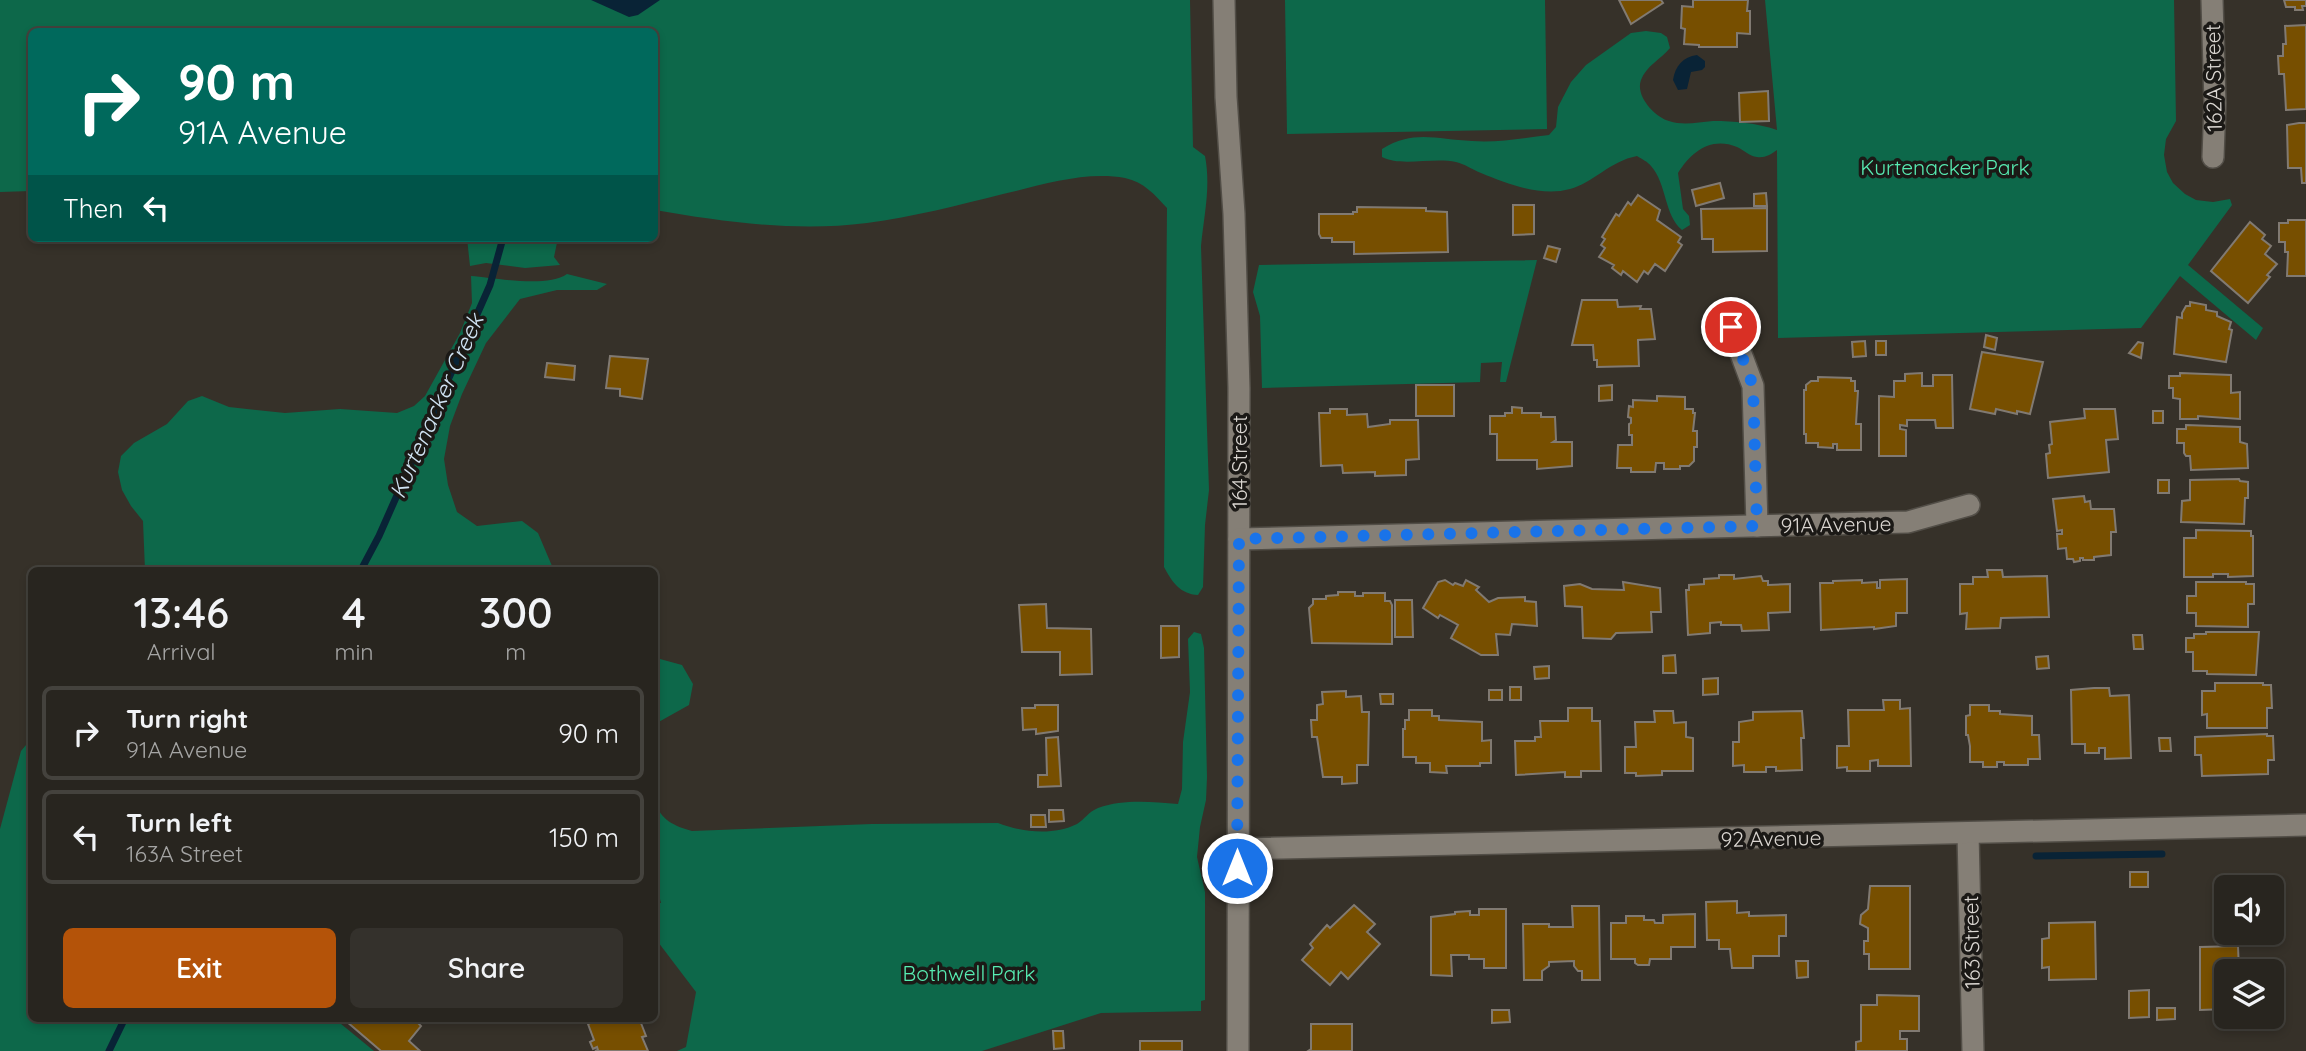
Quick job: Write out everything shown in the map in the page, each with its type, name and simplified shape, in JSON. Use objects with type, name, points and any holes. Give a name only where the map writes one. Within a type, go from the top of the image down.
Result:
[{"type":"street","name":"164 Street","points":[[1224,0],[1239,388],[1238,1051]]},
{"type":"street","name":"162A Street","points":[[2212,0],[2215,103],[2213,157]]},
{"type":"street","points":[[1731,327],[1753,386],[1757,526]]},
{"type":"street","name":"91A Avenue","points":[[1239,539],[1908,522],[1969,505]]},
{"type":"street","name":"92 Avenue","points":[[1237,849],[2306,825]]},
{"type":"street","name":"163 Street","points":[[1968,833],[1973,1051]]},
{"type":"green space","points":[[0,0],[1190,0],[1193,147],[1205,156],[1207,179],[1201,246],[1209,490],[1203,587],[1198,595],[1181,590],[1164,567],[1167,208],[1149,190],[1125,178],[1094,176],[1048,183],[919,214],[840,226],[787,226],[707,218],[658,210],[658,28],[28,28],[28,191],[0,192]]},
{"type":"green space","points":[[1285,0],[1545,0],[1547,129],[1287,134]]},
{"type":"green space","name":"Kurtenacker Park","points":[[1765,0],[2174,0],[2176,121],[2166,139],[2164,155],[2167,172],[2173,183],[2196,200],[2213,202],[2230,199],[2232,205],[2188,265],[2263,328],[2256,340],[2180,276],[2141,328],[1778,338],[1777,150],[1767,156],[1757,157],[1737,147],[1719,143],[1696,153],[1678,173],[1683,209],[1689,216],[1690,225],[1682,230],[1672,216],[1656,173],[1648,163],[1637,156],[1618,162],[1578,186],[1559,191],[1513,185],[1456,162],[1408,162],[1382,157],[1382,149],[1416,137],[1491,141],[1549,135],[1556,127],[1558,107],[1571,82],[1586,65],[1631,33],[1646,31],[1661,33],[1667,37],[1670,48],[1641,80],[1641,93],[1658,115],[1680,123],[1729,121],[1777,130]]},
{"type":"green space","points":[[467,242],[557,242],[554,257],[560,265],[525,268],[486,263],[470,266]]},
{"type":"green space","points":[[1537,260],[1506,382],[1500,382],[1502,362],[1481,363],[1480,382],[1262,388],[1260,316],[1253,292],[1259,265]]},
{"type":"green space","points":[[567,274],[607,284],[597,290],[557,290],[520,299],[486,343],[450,426],[444,459],[448,485],[457,512],[477,526],[522,521],[538,533],[553,567],[145,567],[143,521],[122,490],[118,472],[121,456],[134,443],[167,424],[188,401],[202,396],[229,407],[285,413],[340,409],[397,413],[414,406],[425,396],[460,333],[472,303],[471,276],[534,281]]},
{"type":"green space","name":"Bothwell Park","points":[[1194,632],[1201,634],[1204,648],[1207,777],[1197,857],[1205,892],[1205,1000],[1201,1001],[1201,1011],[1101,1013],[982,1051],[677,1051],[686,1047],[696,992],[658,942],[658,903],[661,903],[658,899],[658,808],[669,821],[692,831],[872,824],[998,823],[1017,829],[1048,831],[1068,828],[1095,810],[1108,805],[1138,802],[1178,804],[1182,789],[1183,742],[1190,692],[1188,639]]},
{"type":"green space","points":[[658,656],[682,665],[693,684],[689,705],[658,722]]},
{"type":"green space","points":[[28,743],[28,1022],[339,1022],[374,1051],[0,1051],[0,829],[21,751]]},
{"type":"water","points":[[591,0],[660,0],[638,15],[629,17]]},
{"type":"water","points":[[1697,55],[1705,61],[1705,67],[1691,72],[1687,89],[1678,90],[1673,80],[1678,66],[1684,60]]},
{"type":"building","points":[[1619,0],[1661,0],[1663,3],[1631,24]]},
{"type":"building","points":[[1693,0],[1748,0],[1750,34],[1737,33],[1737,47],[1699,47],[1684,44],[1685,29],[1681,28],[1682,6],[1693,7]]},
{"type":"building","points":[[2284,0],[2306,0],[2306,6],[2302,6],[2303,10],[2295,10],[2295,7],[2286,7]]},
{"type":"building","points":[[2306,25],[2306,109],[2286,110],[2284,74],[2279,74],[2278,56],[2283,56],[2283,44],[2286,44],[2285,26]]},
{"type":"building","points":[[1768,91],[1769,121],[1740,122],[1739,93]]},
{"type":"building","points":[[2306,123],[2306,183],[2302,183],[2301,168],[2288,168],[2287,125]]},
{"type":"building","points":[[1720,183],[1724,198],[1696,206],[1692,190]]},
{"type":"building","points":[[1766,193],[1767,206],[1754,206],[1754,194]]},
{"type":"building","points":[[1638,195],[1660,210],[1657,220],[1681,237],[1678,242],[1682,245],[1665,271],[1655,264],[1648,274],[1644,271],[1637,282],[1623,271],[1621,275],[1612,268],[1614,265],[1599,257],[1605,248],[1601,245],[1605,239],[1602,237],[1616,214],[1619,216],[1628,202],[1631,205]]},
{"type":"building","points":[[1513,205],[1534,205],[1534,234],[1513,235]]},
{"type":"building","points":[[1357,207],[1426,208],[1426,211],[1447,212],[1448,252],[1354,254],[1354,242],[1332,242],[1332,238],[1321,238],[1319,214],[1353,214],[1357,212]]},
{"type":"building","points":[[1767,208],[1767,251],[1713,252],[1713,239],[1702,239],[1701,209]]},
{"type":"building","points":[[2288,220],[2306,220],[2306,276],[2287,276],[2288,252],[2285,252],[2285,242],[2279,242],[2279,223],[2288,223]]},
{"type":"building","points":[[2250,222],[2265,235],[2262,239],[2271,246],[2265,254],[2277,264],[2267,275],[2270,277],[2248,303],[2211,271]]},
{"type":"building","points":[[1548,246],[1560,249],[1556,262],[1544,258]]},
{"type":"building","points":[[1582,300],[1617,300],[1618,307],[1641,306],[1640,309],[1651,309],[1655,339],[1638,340],[1639,366],[1597,367],[1593,345],[1572,345]]},
{"type":"building","points":[[2190,302],[2206,305],[2206,310],[2217,312],[2217,316],[2231,322],[2226,362],[2174,354],[2177,317],[2182,318],[2182,313],[2186,306],[2190,306]]},
{"type":"building","points":[[1986,335],[1997,338],[1995,350],[1984,347]]},
{"type":"building","points":[[1865,341],[1866,356],[1853,357],[1852,342]]},
{"type":"building","points":[[1876,341],[1886,341],[1886,355],[1876,355]]},
{"type":"building","points":[[2138,342],[2143,343],[2141,358],[2129,353]]},
{"type":"building","points":[[1982,352],[2043,362],[2030,414],[1996,409],[1995,414],[1970,409]]},
{"type":"building","points":[[610,356],[648,359],[642,399],[620,396],[620,389],[606,388]]},
{"type":"building","points":[[547,363],[575,366],[574,380],[545,377]]},
{"type":"building","points":[[1922,373],[1922,386],[1933,386],[1933,375],[1952,375],[1953,428],[1936,428],[1935,420],[1907,420],[1907,426],[1900,425],[1900,429],[1906,430],[1906,456],[1879,456],[1879,396],[1894,397],[1894,381],[1905,381],[1905,374]]},
{"type":"building","points":[[2180,373],[2231,375],[2231,393],[2240,392],[2240,419],[2198,416],[2198,419],[2180,419],[2180,399],[2173,398],[2173,388],[2169,388],[2169,376],[2180,376]]},
{"type":"building","points":[[1818,377],[1851,378],[1851,381],[1855,381],[1855,391],[1858,391],[1856,424],[1861,424],[1861,450],[1837,450],[1837,444],[1833,444],[1833,448],[1818,447],[1818,443],[1806,443],[1804,390],[1811,381],[1818,381]]},
{"type":"building","points":[[1416,385],[1454,385],[1454,416],[1416,416]]},
{"type":"building","points":[[1612,385],[1612,400],[1599,401],[1599,386]]},
{"type":"building","points":[[1657,396],[1685,397],[1685,409],[1693,409],[1693,431],[1697,431],[1694,461],[1689,466],[1680,466],[1680,469],[1664,469],[1664,463],[1656,463],[1655,472],[1631,472],[1631,468],[1617,468],[1618,445],[1632,445],[1632,435],[1629,435],[1629,406],[1633,407],[1633,400],[1657,401]]},
{"type":"building","points":[[1512,407],[1522,408],[1522,413],[1541,413],[1541,417],[1555,417],[1556,440],[1553,442],[1572,442],[1572,466],[1537,469],[1537,460],[1497,460],[1497,434],[1490,434],[1490,416],[1505,416],[1505,413],[1512,413]]},
{"type":"building","points":[[1330,409],[1347,409],[1347,415],[1367,414],[1368,427],[1390,424],[1390,420],[1418,420],[1419,459],[1406,460],[1406,475],[1343,473],[1342,465],[1321,466],[1319,413],[1330,413]]},
{"type":"building","points":[[2084,409],[2115,409],[2118,439],[2106,440],[2109,472],[2048,478],[2046,454],[2050,453],[2049,445],[2052,444],[2050,422],[2085,418]]},
{"type":"building","points":[[2153,411],[2163,411],[2163,423],[2153,423]]},
{"type":"building","points":[[2186,425],[2240,427],[2240,442],[2247,444],[2248,468],[2191,470],[2190,456],[2184,453],[2184,443],[2177,443],[2177,429],[2186,429]]},
{"type":"building","points":[[2239,479],[2248,482],[2244,524],[2181,522],[2182,501],[2190,500],[2190,480]]},
{"type":"building","points":[[2158,480],[2169,480],[2169,493],[2158,493]]},
{"type":"building","points":[[2084,496],[2085,502],[2090,501],[2091,509],[2114,509],[2116,532],[2111,532],[2111,555],[2094,557],[2094,560],[2080,558],[2080,561],[2074,562],[2073,559],[2067,559],[2066,548],[2058,549],[2057,534],[2062,534],[2062,530],[2057,531],[2053,499]]},
{"type":"building","points":[[2196,530],[2251,531],[2253,576],[2228,577],[2228,574],[2213,574],[2213,577],[2184,577],[2184,538],[2196,538]]},
{"type":"building","points":[[1987,570],[2002,570],[2003,577],[2047,576],[2049,617],[2001,618],[2000,628],[1966,629],[1967,613],[1960,614],[1960,584],[1973,584],[1973,577],[1988,577]]},
{"type":"building","points":[[1719,575],[1734,575],[1734,579],[1761,576],[1763,581],[1768,581],[1768,585],[1790,584],[1790,612],[1768,613],[1769,630],[1742,631],[1741,625],[1721,625],[1721,622],[1710,623],[1710,633],[1688,635],[1686,590],[1689,590],[1689,585],[1704,584],[1704,579],[1719,578]]},
{"type":"building","points":[[1907,579],[1907,613],[1896,613],[1896,626],[1821,630],[1820,583],[1862,580],[1862,583],[1877,582],[1877,588],[1880,588],[1880,580]]},
{"type":"building","points":[[1445,580],[1453,585],[1455,583],[1463,586],[1466,580],[1479,587],[1476,590],[1489,602],[1498,598],[1525,597],[1525,601],[1536,602],[1537,626],[1512,624],[1510,635],[1496,634],[1498,655],[1481,655],[1451,638],[1458,625],[1440,615],[1438,618],[1423,608],[1438,582]]},
{"type":"building","points":[[1623,582],[1660,588],[1661,612],[1651,612],[1652,632],[1616,633],[1611,639],[1583,638],[1582,607],[1565,606],[1564,586],[1580,584],[1592,589],[1624,590]]},
{"type":"building","points":[[2196,582],[2254,584],[2254,604],[2248,604],[2248,627],[2196,626],[2196,613],[2187,613],[2187,596],[2196,596]]},
{"type":"building","points":[[1338,592],[1355,592],[1355,596],[1363,596],[1363,593],[1385,593],[1385,601],[1390,601],[1392,605],[1392,644],[1312,643],[1309,608],[1313,599],[1326,599],[1326,596],[1338,595]]},
{"type":"building","points":[[1395,600],[1412,600],[1413,637],[1395,637]]},
{"type":"building","points":[[1046,604],[1047,628],[1091,629],[1092,674],[1060,675],[1060,652],[1022,652],[1019,605]]},
{"type":"building","points":[[1161,626],[1179,626],[1179,657],[1161,658]]},
{"type":"building","points":[[2259,632],[2256,675],[2207,674],[2207,671],[2193,671],[2193,652],[2186,652],[2186,638],[2194,638],[2194,634]]},
{"type":"building","points":[[2133,635],[2142,635],[2143,649],[2134,649]]},
{"type":"building","points":[[1675,655],[1676,673],[1663,673],[1663,656]]},
{"type":"building","points":[[2048,656],[2049,668],[2037,669],[2036,657]]},
{"type":"building","points":[[1549,666],[1549,678],[1535,679],[1534,667]]},
{"type":"building","points":[[1718,678],[1718,694],[1703,695],[1703,679]]},
{"type":"building","points":[[2215,683],[2271,685],[2272,708],[2267,708],[2267,728],[2207,728],[2207,714],[2202,715],[2202,691],[2215,691]]},
{"type":"building","points":[[1510,687],[1521,687],[1521,700],[1510,700]]},
{"type":"building","points":[[2109,688],[2110,696],[2129,695],[2131,758],[2105,759],[2105,748],[2099,748],[2099,753],[2085,753],[2085,744],[2072,744],[2071,690]]},
{"type":"building","points":[[1489,690],[1502,690],[1502,700],[1489,700]]},
{"type":"building","points":[[1346,691],[1346,697],[1361,696],[1362,712],[1369,712],[1368,765],[1357,765],[1357,783],[1342,784],[1342,777],[1323,777],[1317,737],[1312,737],[1311,720],[1317,720],[1317,705],[1323,704],[1322,692]]},
{"type":"building","points":[[1380,694],[1393,694],[1393,704],[1381,704]]},
{"type":"building","points":[[1883,700],[1900,700],[1900,709],[1910,708],[1911,766],[1878,766],[1878,760],[1870,761],[1870,771],[1837,768],[1837,746],[1849,746],[1848,710],[1884,710]]},
{"type":"building","points":[[1035,705],[1058,705],[1058,731],[1036,734],[1036,729],[1023,730],[1022,708],[1035,708]]},
{"type":"building","points":[[1970,705],[1989,705],[1989,711],[2000,711],[2000,714],[2032,716],[2032,735],[2039,735],[2040,759],[2028,759],[2028,765],[2004,765],[2004,762],[1997,762],[1997,767],[1983,767],[1983,762],[1970,762],[1966,716],[1970,715]]},
{"type":"building","points":[[1568,708],[1592,708],[1592,721],[1600,721],[1601,771],[1581,771],[1581,777],[1565,777],[1565,772],[1516,775],[1515,741],[1535,741],[1535,737],[1541,737],[1540,721],[1568,721]]},
{"type":"building","points":[[1409,710],[1432,710],[1432,716],[1439,716],[1439,720],[1482,722],[1482,741],[1491,740],[1491,763],[1480,763],[1480,766],[1446,766],[1447,773],[1430,772],[1430,763],[1416,763],[1416,757],[1403,757],[1403,729],[1405,720],[1409,720]]},
{"type":"building","points":[[1654,711],[1673,711],[1674,723],[1686,722],[1686,737],[1693,738],[1693,771],[1662,771],[1662,775],[1636,776],[1636,773],[1625,773],[1625,747],[1636,747],[1635,722],[1655,722]]},
{"type":"building","points":[[1802,711],[1802,770],[1776,771],[1776,767],[1766,767],[1766,772],[1744,772],[1744,765],[1733,766],[1733,742],[1739,742],[1739,722],[1753,720],[1753,712]]},
{"type":"building","points":[[2273,736],[2274,760],[2268,760],[2268,774],[2202,776],[2201,755],[2195,755],[2195,737]]},
{"type":"building","points":[[1058,737],[1061,786],[1038,787],[1038,775],[1047,775],[1046,738]]},
{"type":"building","points":[[2159,738],[2170,738],[2171,751],[2160,751]]},
{"type":"building","points":[[1049,810],[1063,810],[1064,821],[1049,822]]},
{"type":"building","points":[[1031,815],[1045,815],[1046,827],[1031,827]]},
{"type":"building","points":[[2130,872],[2148,872],[2148,887],[2130,887]]},
{"type":"building","points":[[1870,886],[1910,886],[1910,969],[1869,969],[1869,954],[1864,954],[1868,928],[1860,924],[1861,915],[1868,909]]},
{"type":"building","points":[[1737,901],[1737,913],[1749,912],[1749,916],[1786,915],[1786,936],[1779,936],[1779,956],[1753,956],[1753,968],[1732,968],[1730,949],[1719,949],[1719,940],[1707,940],[1706,902]]},
{"type":"building","points":[[1354,905],[1375,924],[1367,932],[1380,944],[1348,979],[1341,972],[1330,985],[1302,960],[1313,948],[1310,944],[1327,925],[1330,928]]},
{"type":"building","points":[[1572,906],[1599,906],[1600,980],[1582,980],[1582,971],[1578,971],[1574,966],[1574,961],[1549,962],[1549,966],[1542,971],[1542,980],[1524,980],[1523,924],[1573,927]]},
{"type":"building","points":[[1479,909],[1506,909],[1506,968],[1484,968],[1484,959],[1469,959],[1469,955],[1451,955],[1452,976],[1431,975],[1431,917],[1470,911],[1470,915],[1479,915]]},
{"type":"building","points":[[1695,914],[1695,947],[1671,947],[1671,959],[1650,959],[1649,965],[1638,965],[1635,959],[1611,959],[1611,923],[1626,923],[1626,916],[1644,916],[1644,920],[1663,923],[1663,915]]},
{"type":"building","points":[[2095,922],[2096,979],[2049,980],[2049,967],[2042,968],[2042,939],[2049,938],[2049,923]]},
{"type":"building","points":[[2238,946],[2239,959],[2214,959],[2214,1009],[2200,1010],[2200,947]]},
{"type":"building","points":[[1796,961],[1808,961],[1808,977],[1797,978]]},
{"type":"building","points":[[2149,990],[2149,1017],[2129,1018],[2129,991]]},
{"type":"building","points":[[1877,995],[1919,996],[1919,1031],[1900,1031],[1900,1039],[1907,1039],[1907,1051],[1856,1051],[1856,1042],[1861,1041],[1861,1005],[1877,1005]]},
{"type":"building","points":[[2157,1008],[2175,1008],[2175,1019],[2157,1020]]},
{"type":"building","points":[[1492,1010],[1509,1010],[1510,1022],[1492,1023]]},
{"type":"building","points":[[347,1022],[421,1022],[421,1026],[409,1041],[420,1051],[381,1051]]},
{"type":"building","points":[[641,1022],[646,1036],[642,1037],[648,1051],[595,1051],[598,1050],[597,1047],[593,1049],[590,1042],[594,1040],[588,1024]]},
{"type":"building","points":[[1311,1024],[1352,1024],[1352,1051],[1308,1051],[1311,1049]]},
{"type":"building","points":[[1053,1031],[1063,1031],[1064,1048],[1054,1049]]},
{"type":"building","points":[[1140,1041],[1182,1041],[1182,1051],[1140,1051]]},
{"type":"waterway","name":"Kurtenacker Creek","points":[[363,567],[379,536],[490,285],[502,242]]},
{"type":"waterway","points":[[2036,856],[2162,854]]},
{"type":"waterway","name":"Kurtenacker Creek","points":[[109,1051],[123,1022]]},
{"type":"route","points":[[1237,868],[1239,539],[1757,526],[1753,386],[1731,327]]}]
